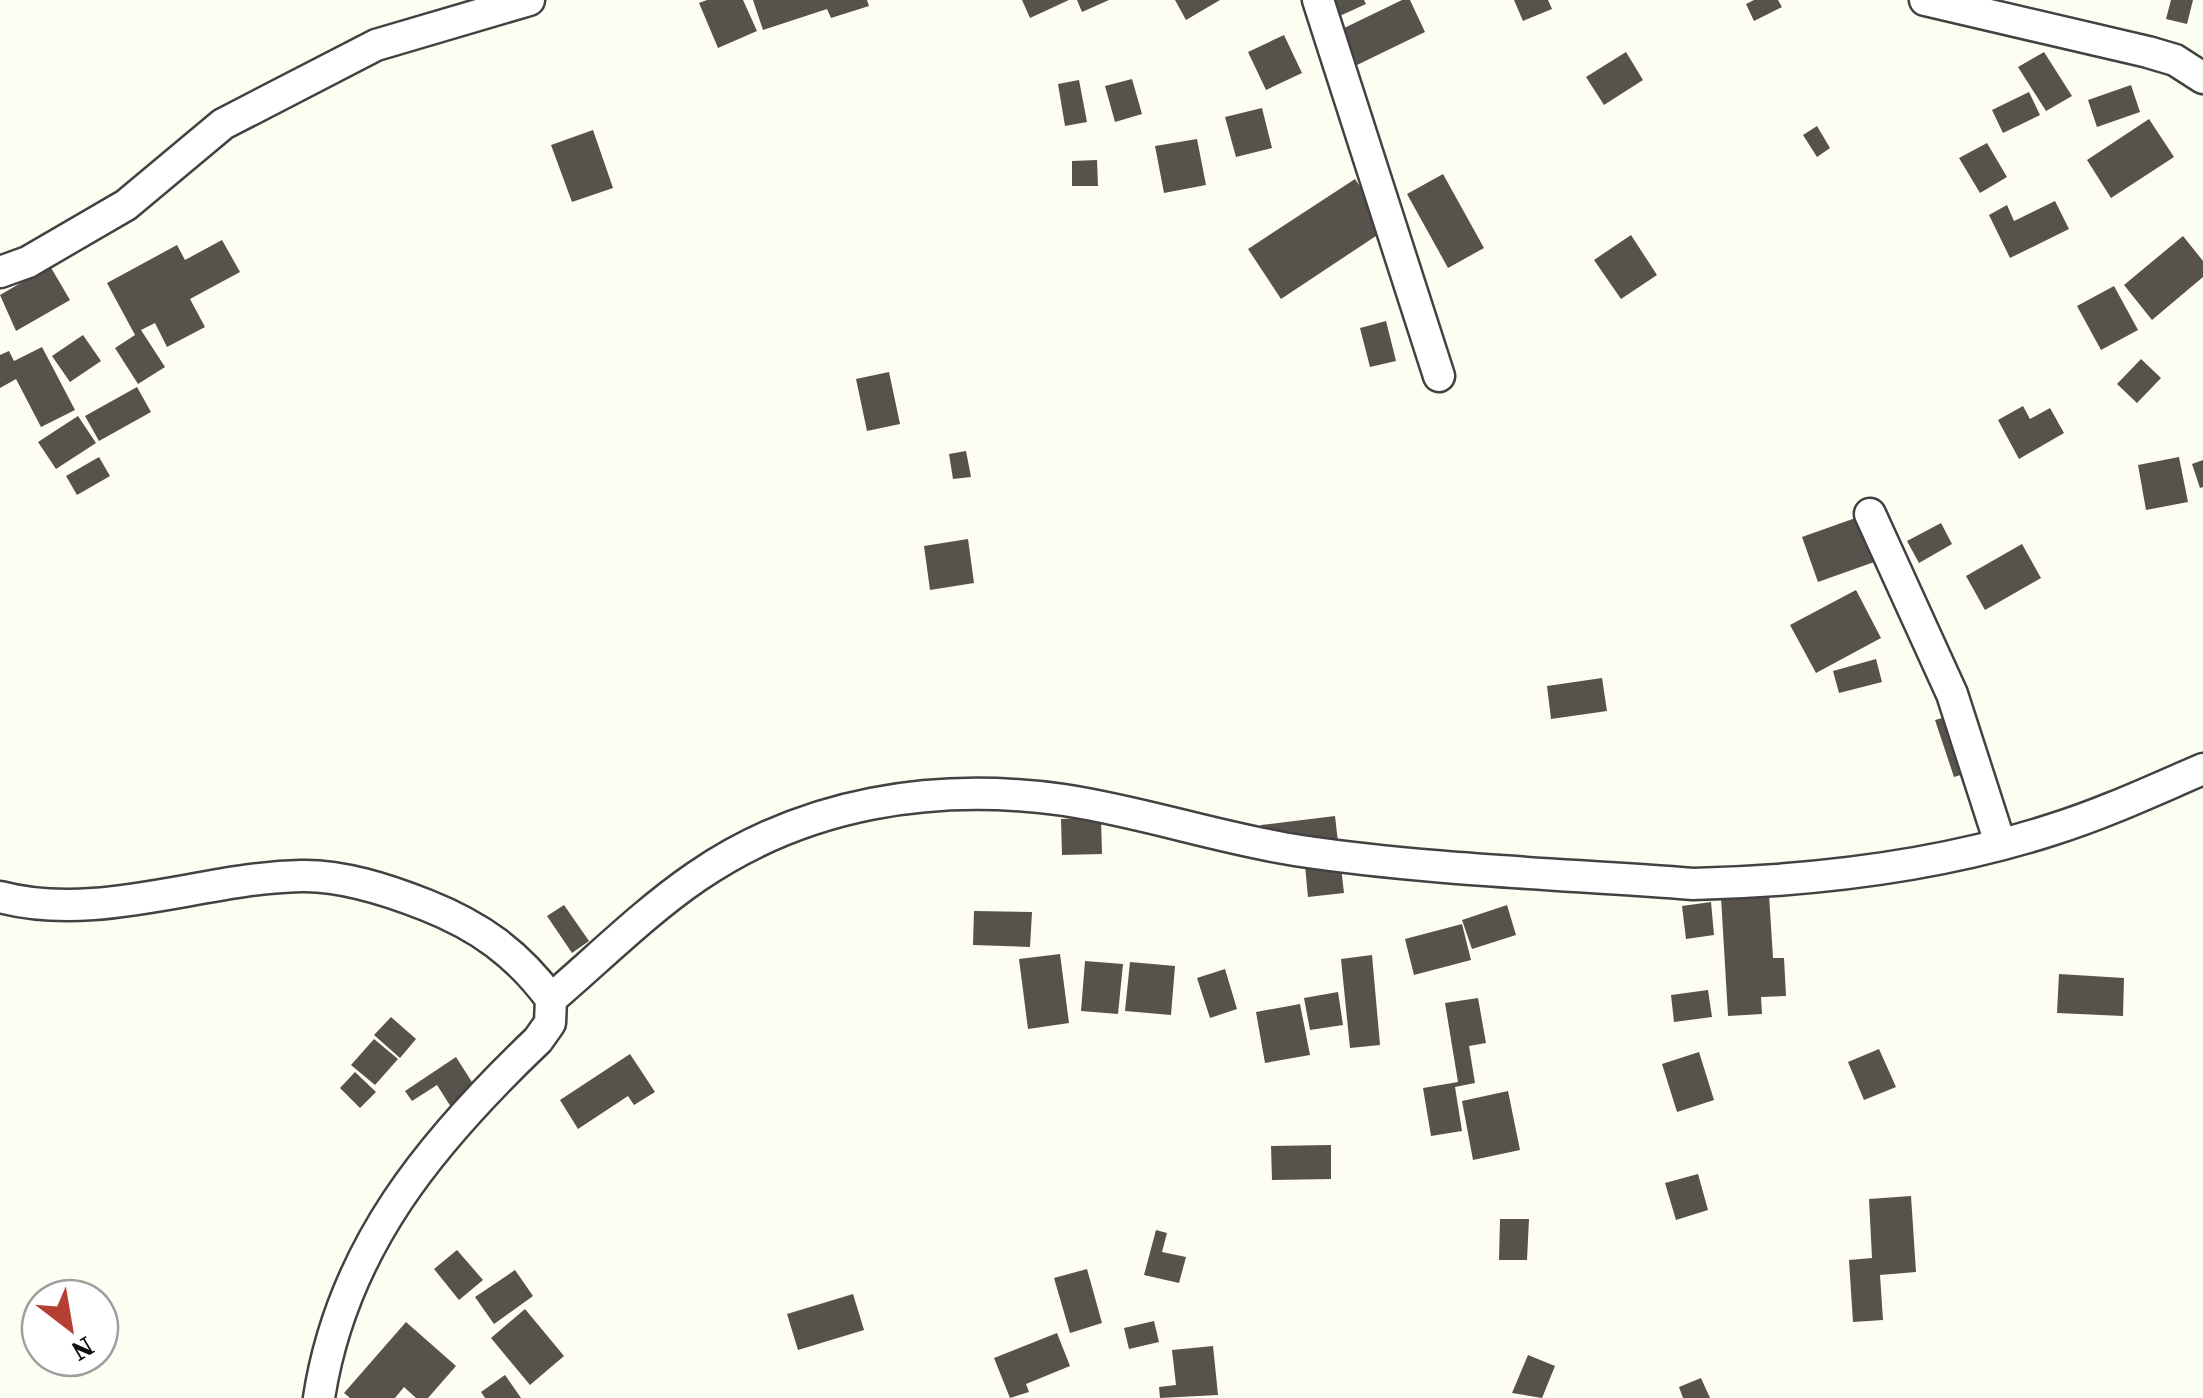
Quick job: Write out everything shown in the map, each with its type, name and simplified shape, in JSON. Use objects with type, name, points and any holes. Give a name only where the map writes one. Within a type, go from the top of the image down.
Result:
[{"type":"street","points":[[0,272],[28,262],[126,204],[223,124],[376,45],[529,0]]},
{"type":"street","points":[[1318,0],[1439,376]]},
{"type":"street","points":[[1925,0],[2148,52],[2175,60],[2203,78]]},
{"type":"street","points":[[1870,514],[1952,694],[2000,842]]},
{"type":"street","points":[[319,1398],[326,1358],[346,1302],[400,1191],[432,1148],[538,1040],[550,1023],[552,999],[694,878],[735,852],[825,814],[879,799],[1005,794],[1066,800],[1299,851],[1693,884],[1759,882],[1909,862],[2000,842],[2095,815],[2203,769]]},
{"type":"street","points":[[0,897],[50,907],[252,879],[306,876],[366,885],[464,920],[505,946],[552,999]]},
{"type":"building","points":[[743,0],[757,31],[718,48],[699,3]]},
{"type":"building","points":[[753,0],[867,0],[869,6],[831,18],[827,9],[763,30]]},
{"type":"building","points":[[1022,0],[1069,0],[1030,18]]},
{"type":"building","points":[[1077,0],[1109,0],[1082,12]]},
{"type":"building","points":[[1175,0],[1220,0],[1186,20]]},
{"type":"building","points":[[1315,0],[1364,0],[1366,4],[1322,24]]},
{"type":"building","points":[[1402,0],[1410,0],[1425,32],[1355,66],[1338,31]]},
{"type":"building","points":[[1514,0],[1548,0],[1552,9],[1523,21]]},
{"type":"building","points":[[1778,0],[1782,7],[1754,21],[1746,4]]},
{"type":"building","points":[[2171,0],[2193,0],[2187,24],[2166,19]]},
{"type":"building","points":[[1284,35],[1302,73],[1266,90],[1248,52]]},
{"type":"building","points":[[1626,52],[1643,80],[1604,105],[1586,77]]},
{"type":"building","points":[[2044,52],[2072,96],[2046,111],[2018,67]]},
{"type":"building","points":[[1132,79],[1142,114],[1115,122],[1105,86]]},
{"type":"building","points":[[1079,80],[1087,122],[1065,126],[1058,84]]},
{"type":"building","points":[[2131,85],[2140,112],[2097,127],[2088,100]]},
{"type":"building","points":[[2029,92],[2040,115],[2003,133],[1992,110]]},
{"type":"building","points":[[1262,108],[1272,148],[1236,157],[1225,117]]},
{"type":"building","points":[[2149,119],[2174,157],[2111,198],[2087,160]]},
{"type":"building","points":[[1817,126],[1830,148],[1817,157],[1803,135]]},
{"type":"building","points":[[593,130],[613,188],[572,202],[551,145]]},
{"type":"building","points":[[1197,139],[1206,185],[1164,193],[1155,146]]},
{"type":"building","points":[[1987,143],[2007,177],[1980,193],[1959,158]]},
{"type":"building","points":[[1097,160],[1098,186],[1072,186],[1072,161]]},
{"type":"building","points":[[1443,174],[1484,248],[1448,268],[1407,194]]},
{"type":"building","points":[[1355,179],[1388,228],[1281,299],[1248,249]]},
{"type":"building","points":[[2055,201],[2069,229],[2010,258],[1989,215],[2007,205],[2014,221]]},
{"type":"building","points":[[1631,235],[1657,275],[1621,299],[1594,260]]},
{"type":"building","points":[[2183,236],[2203,261],[2203,277],[2152,320],[2124,285]]},
{"type":"building","points":[[222,240],[240,272],[190,299],[205,327],[167,347],[155,323],[141,330],[165,367],[138,384],[115,348],[135,335],[107,283],[177,245],[185,260]]},
{"type":"building","points":[[50,266],[70,300],[16,331],[0,295]]},
{"type":"building","points":[[2114,286],[2138,330],[2101,350],[2077,306]]},
{"type":"building","points":[[1386,321],[1396,361],[1370,367],[1360,328]]},
{"type":"building","points":[[83,335],[101,361],[70,382],[52,356]]},
{"type":"building","points":[[42,347],[75,410],[41,427],[16,379],[0,388],[0,355],[9,351],[14,361]]},
{"type":"building","points":[[2141,359],[2161,378],[2137,403],[2117,384]]},
{"type":"building","points":[[889,372],[900,424],[867,431],[856,379]]},
{"type":"building","points":[[137,387],[151,412],[99,441],[85,416]]},
{"type":"building","points":[[2023,406],[2030,419],[2050,408],[2064,433],[2019,459],[1998,420]]},
{"type":"building","points":[[78,416],[96,443],[56,469],[38,442]]},
{"type":"building","points":[[966,451],[971,477],[953,479],[949,454]]},
{"type":"building","points":[[99,457],[110,476],[77,495],[66,476]]},
{"type":"building","points":[[2179,457],[2188,502],[2146,510],[2138,465]]},
{"type":"building","points":[[2203,460],[2203,487],[2200,488],[2192,464]]},
{"type":"building","points":[[1861,516],[1877,561],[1818,582],[1802,537]]},
{"type":"building","points":[[1941,523],[1952,544],[1919,563],[1907,541]]},
{"type":"building","points":[[968,539],[974,583],[930,590],[924,546]]},
{"type":"building","points":[[2022,544],[2041,578],[1985,610],[1966,576]]},
{"type":"building","points":[[1856,590],[1881,638],[1816,673],[1790,625]]},
{"type":"building","points":[[1876,659],[1882,682],[1839,693],[1833,671]]},
{"type":"building","points":[[1602,678],[1607,711],[1551,719],[1547,686]]},
{"type":"building","points":[[1961,713],[1980,769],[1954,777],[1935,720]]},
{"type":"building","points":[[1335,816],[1344,893],[1308,897],[1304,855],[1264,859],[1261,825]]},
{"type":"building","points":[[1101,817],[1102,854],[1062,855],[1061,819]]},
{"type":"building","points":[[1769,894],[1773,958],[1784,958],[1786,996],[1761,997],[1762,1014],[1728,1016],[1721,897]]},
{"type":"building","points":[[1711,902],[1714,935],[1686,939],[1682,906]]},
{"type":"building","points":[[564,905],[589,941],[572,953],[547,916]]},
{"type":"building","points":[[1507,905],[1516,935],[1472,949],[1462,920]]},
{"type":"building","points":[[974,911],[1032,912],[1030,947],[973,945]]},
{"type":"building","points":[[1462,924],[1471,960],[1414,975],[1405,939]]},
{"type":"building","points":[[1060,954],[1069,1023],[1028,1029],[1019,959]]},
{"type":"building","points":[[1372,955],[1380,1045],[1350,1048],[1341,959]]},
{"type":"building","points":[[1085,961],[1123,964],[1118,1014],[1081,1011]]},
{"type":"building","points":[[1130,962],[1175,966],[1171,1015],[1125,1011]]},
{"type":"building","points":[[1225,969],[1237,1009],[1210,1018],[1197,978]]},
{"type":"building","points":[[2059,974],[2124,978],[2123,1016],[2057,1013]]},
{"type":"building","points":[[1708,990],[1712,1017],[1674,1022],[1671,995]]},
{"type":"building","points":[[1338,992],[1343,1025],[1310,1030],[1304,998]]},
{"type":"building","points":[[1478,998],[1486,1043],[1469,1046],[1475,1083],[1455,1087],[1462,1131],[1431,1136],[1423,1088],[1458,1082],[1445,1003]]},
{"type":"building","points":[[1300,1004],[1310,1055],[1265,1063],[1256,1012]]},
{"type":"building","points":[[391,1017],[416,1039],[400,1058],[374,1035]]},
{"type":"building","points":[[374,1039],[398,1059],[375,1085],[351,1065]]},
{"type":"building","points":[[1879,1049],[1896,1087],[1864,1100],[1848,1062]]},
{"type":"building","points":[[1699,1052],[1714,1100],[1677,1112],[1662,1064]]},
{"type":"building","points":[[630,1054],[655,1092],[634,1105],[628,1096],[578,1129],[560,1100]]},
{"type":"building","points":[[456,1057],[484,1101],[458,1118],[437,1085],[412,1101],[405,1091]]},
{"type":"building","points":[[355,1072],[376,1092],[360,1108],[340,1088]]},
{"type":"building","points":[[1508,1091],[1520,1150],[1473,1160],[1462,1101]]},
{"type":"building","points":[[1331,1145],[1331,1179],[1272,1180],[1271,1146]]},
{"type":"building","points":[[1698,1174],[1708,1210],[1676,1220],[1665,1183]]},
{"type":"building","points":[[1911,1196],[1916,1272],[1880,1275],[1883,1320],[1853,1322],[1849,1260],[1872,1258],[1869,1199]]},
{"type":"building","points":[[1500,1219],[1529,1219],[1527,1260],[1499,1260]]},
{"type":"building","points":[[1156,1230],[1167,1233],[1162,1252],[1186,1257],[1179,1283],[1144,1275]]},
{"type":"building","points":[[457,1250],[483,1280],[459,1300],[434,1269]]},
{"type":"building","points":[[1087,1269],[1102,1323],[1070,1333],[1054,1278]]},
{"type":"building","points":[[515,1270],[533,1296],[494,1324],[475,1297]]},
{"type":"building","points":[[853,1294],[864,1330],[798,1350],[787,1314]]},
{"type":"building","points":[[525,1309],[564,1356],[530,1385],[491,1338]]},
{"type":"building","points":[[1154,1321],[1159,1342],[1129,1349],[1124,1328]]},
{"type":"building","points":[[406,1322],[456,1366],[428,1398],[416,1398],[404,1387],[395,1398],[350,1398],[344,1393]]},
{"type":"building","points":[[1057,1333],[1070,1366],[1026,1384],[1029,1392],[1010,1398],[994,1358]]},
{"type":"building","points":[[1213,1346],[1218,1395],[1160,1398],[1159,1387],[1176,1385],[1172,1350]]},
{"type":"building","points":[[1528,1355],[1555,1366],[1542,1398],[1512,1393]]},
{"type":"building","points":[[505,1375],[521,1398],[485,1398],[481,1392]]},
{"type":"building","points":[[1701,1378],[1710,1398],[1683,1398],[1679,1387]]}]
